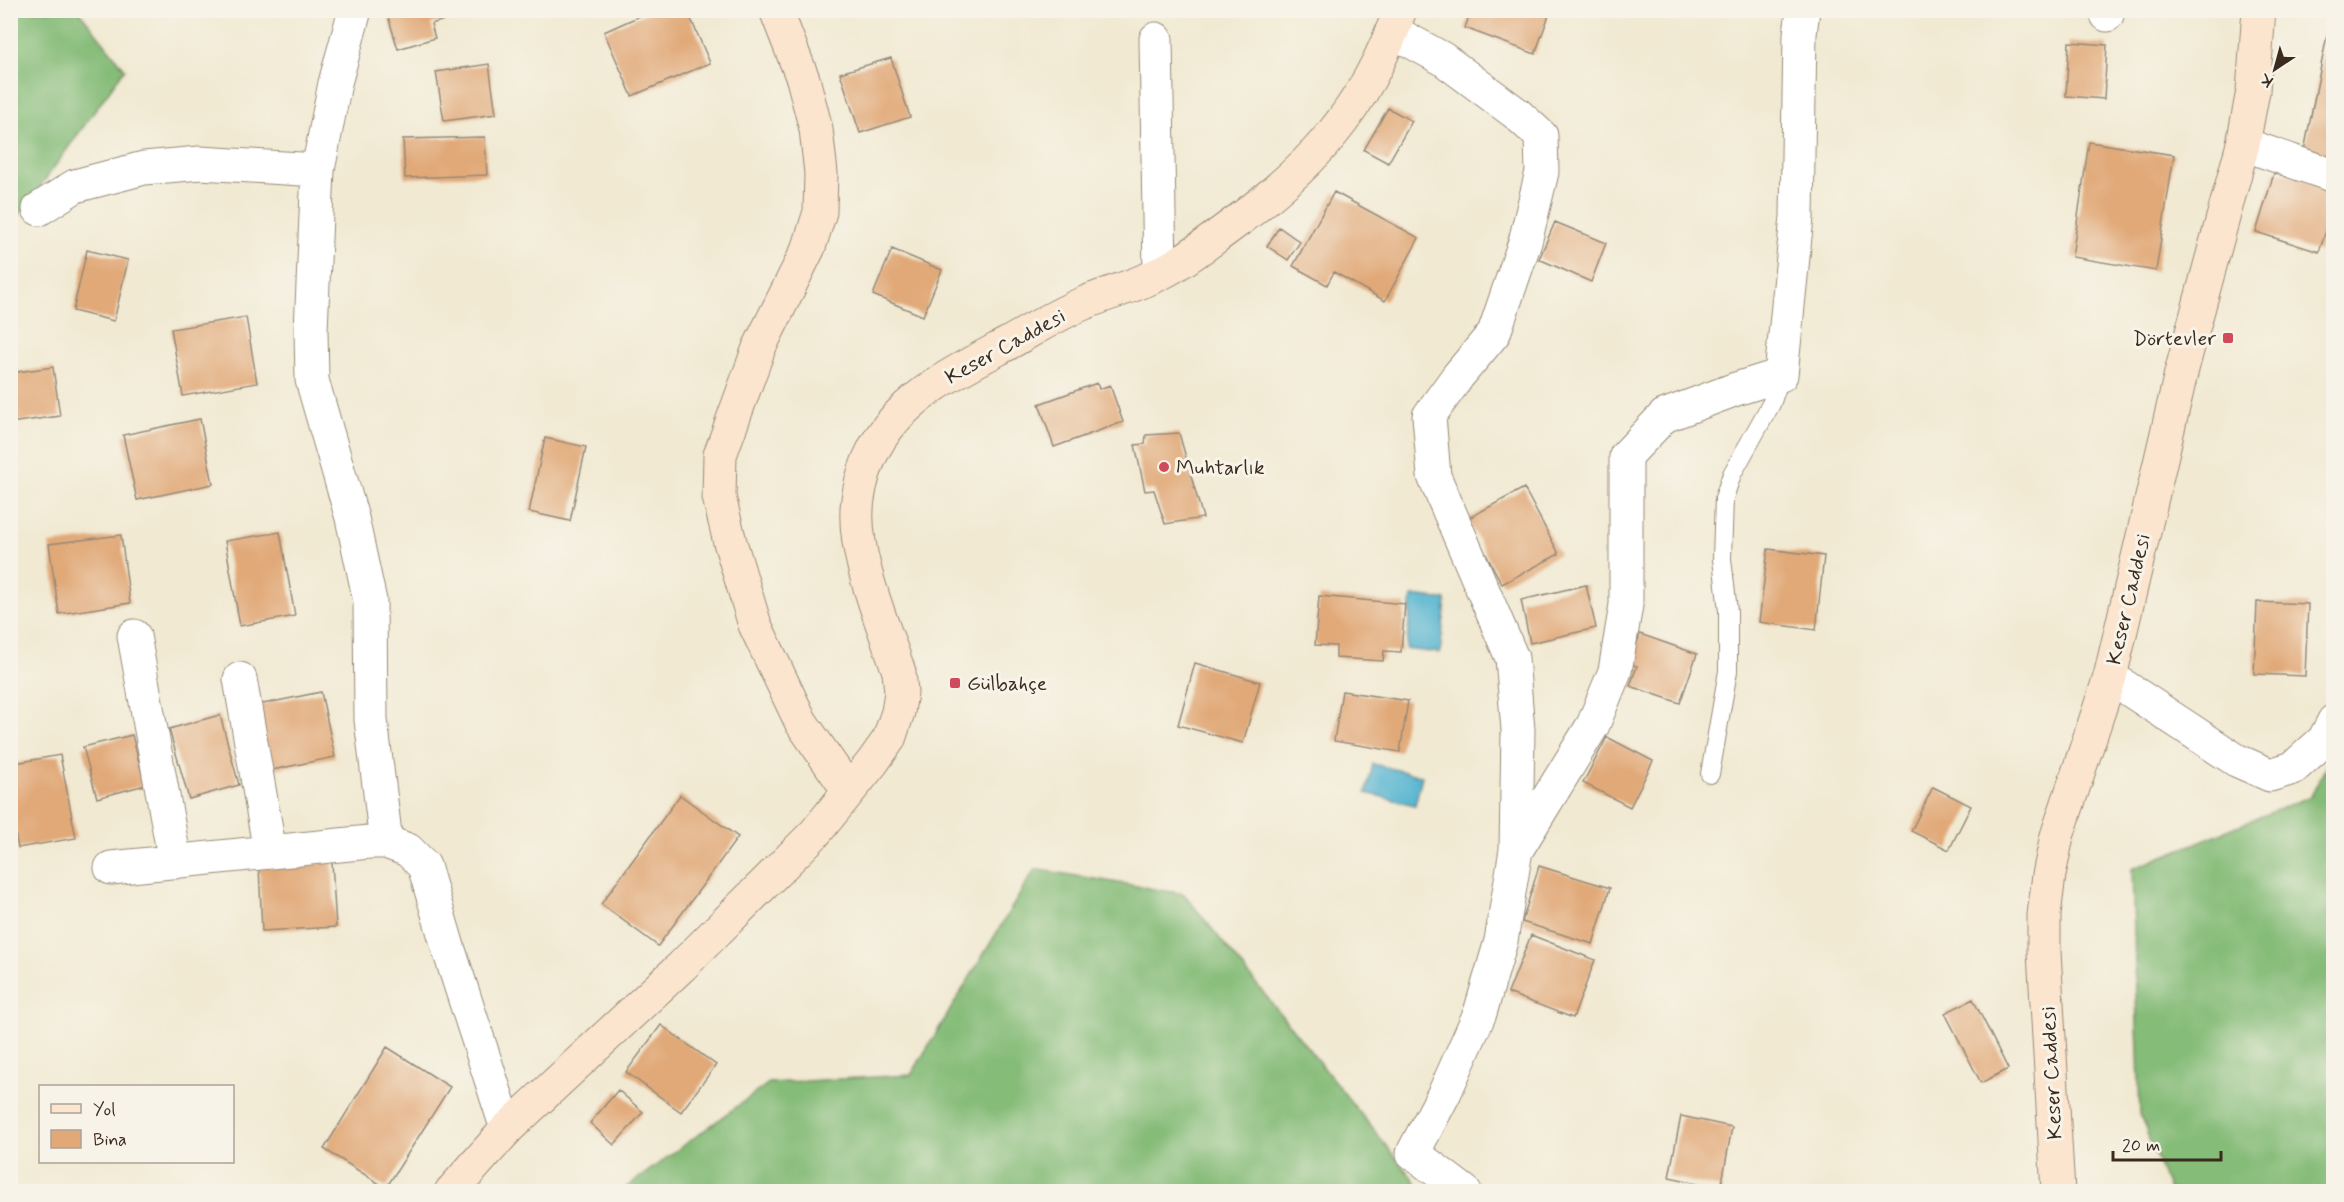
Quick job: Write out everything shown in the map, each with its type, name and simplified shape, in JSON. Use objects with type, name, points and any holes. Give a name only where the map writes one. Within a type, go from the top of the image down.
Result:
[{"type":"street","points":[[355,10],[336,83],[318,170],[311,330],[312,380],[352,518],[370,601],[371,720],[386,842]]},
{"type":"street","points":[[776,10],[803,79],[816,129],[821,173],[820,212],[809,247],[759,348],[720,455],[719,497],[755,626],[801,722],[849,791]]},
{"type":"street","points":[[1516,850],[1593,725],[1615,670],[1626,604],[1626,456],[1664,416],[1781,375],[1797,217],[1800,34],[1803,10]]},
{"type":"street","name":"Keser Caddesi","points":[[2058,1191],[2044,963],[2044,915],[2049,875],[2057,836],[2110,677],[2182,369],[2243,144],[2253,92],[2259,10]]},
{"type":"street","points":[[1396,21],[1517,114],[1541,136],[1542,172],[1525,242],[1494,333],[1428,416],[1434,476],[1512,658],[1518,730],[1516,850],[1501,941],[1480,1013],[1445,1092],[1413,1153],[1465,1191]]},
{"type":"street","name":"Keser Caddesi","points":[[451,1191],[507,1130],[682,966],[814,832],[889,739],[898,712],[901,692],[899,672],[862,560],[857,532],[857,502],[862,477],[873,449],[887,426],[910,403],[947,376],[1079,305],[1160,273],[1196,251],[1269,198],[1334,134],[1358,100],[1377,66],[1396,21]]},
{"type":"street","points":[[1156,39],[1160,273]]},
{"type":"street","points":[[2243,144],[2334,176]]},
{"type":"street","points":[[39,208],[75,186],[144,168],[200,163],[318,170]]},
{"type":"street","points":[[134,636],[175,862]]},
{"type":"street","points":[[2110,677],[2236,760],[2270,775],[2293,768],[2324,740],[2334,721]]},
{"type":"street","points":[[240,679],[270,852]]},
{"type":"street","points":[[111,868],[386,842],[408,850],[424,866],[507,1130]]},
{"type":"lane","points":[[1710,774],[1728,671],[1728,611],[1722,559],[1724,498],[1732,474],[1771,404],[1781,375]]},
{"type":"green space","points":[[11,11],[79,11],[125,69],[11,227]]},
{"type":"green space","points":[[2333,753],[2333,1191],[2169,1191],[2140,1114],[2132,869],[2311,796]]},
{"type":"green space","points":[[1035,869],[1184,894],[1421,1191],[620,1192],[769,1083],[911,1075]]},
{"type":"water","points":[[1412,596],[1446,600],[1440,653],[1406,649]]},
{"type":"water","points":[[1373,764],[1422,776],[1415,805],[1366,793]]},
{"type":"building","points":[[386,10],[459,10],[461,15],[431,24],[435,38],[398,49]]},
{"type":"building","points":[[653,10],[687,10],[710,63],[632,96],[604,32]]},
{"type":"building","points":[[1081,10],[1132,10],[1133,12],[1081,17]]},
{"type":"building","points":[[1471,10],[1537,10],[1549,15],[1535,54],[1465,28]]},
{"type":"building","points":[[2332,10],[2334,10],[2334,158],[2304,151]]},
{"type":"building","points":[[2069,42],[2107,45],[2104,99],[2066,96]]},
{"type":"building","points":[[891,58],[910,117],[860,133],[840,73]]},
{"type":"building","points":[[489,64],[496,114],[444,121],[436,72]]},
{"type":"building","points":[[1388,108],[1412,121],[1388,163],[1364,150]]},
{"type":"building","points":[[485,137],[487,175],[405,178],[403,139]]},
{"type":"building","points":[[2089,142],[2174,155],[2156,271],[2072,257]]},
{"type":"building","points":[[2275,170],[2334,189],[2334,207],[2319,252],[2256,232]]},
{"type":"building","points":[[1334,192],[1419,238],[1385,301],[1334,272],[1327,285],[1293,266]]},
{"type":"building","points":[[1555,222],[1606,243],[1591,282],[1539,259]]},
{"type":"building","points":[[1279,227],[1300,242],[1288,260],[1267,246]]},
{"type":"building","points":[[892,249],[942,270],[923,316],[873,295]]},
{"type":"building","points":[[87,250],[128,260],[114,321],[73,311]]},
{"type":"building","points":[[246,317],[257,383],[183,396],[171,329]]},
{"type":"building","points":[[53,367],[60,416],[10,423],[10,373]]},
{"type":"building","points":[[1097,383],[1099,389],[1110,385],[1123,422],[1054,447],[1039,404]]},
{"type":"building","points":[[200,419],[213,484],[137,500],[123,435]]},
{"type":"building","name":"Muhtarlık","points":[[1179,433],[1203,518],[1165,524],[1154,490],[1145,491],[1135,445],[1145,444],[1146,435]]},
{"type":"building","points":[[545,438],[586,447],[570,521],[529,512]]},
{"type":"building","points":[[1524,488],[1559,554],[1502,584],[1467,519]]},
{"type":"building","points":[[280,532],[295,616],[240,626],[225,541]]},
{"type":"building","points":[[121,535],[130,603],[59,614],[49,544]]},
{"type":"building","points":[[1768,549],[1824,556],[1816,630],[1759,622]]},
{"type":"building","points":[[1586,585],[1596,628],[1530,643],[1521,600]]},
{"type":"building","points":[[1319,596],[1405,604],[1401,652],[1384,651],[1383,661],[1336,658],[1336,646],[1315,645]]},
{"type":"building","points":[[2257,602],[2308,604],[2305,676],[2254,674]]},
{"type":"building","points":[[1640,634],[1697,654],[1680,703],[1630,686],[1637,666],[1630,664]]},
{"type":"building","points":[[1195,663],[1260,682],[1243,743],[1178,725]]},
{"type":"building","points":[[1342,691],[1408,701],[1400,752],[1334,741]]},
{"type":"building","points":[[321,692],[335,757],[267,771],[253,706]]},
{"type":"building","points":[[220,715],[239,785],[189,799],[169,729]]},
{"type":"building","points":[[132,735],[145,785],[97,798],[83,747]]},
{"type":"building","points":[[1607,737],[1653,761],[1630,807],[1583,783]]},
{"type":"building","points":[[60,755],[76,838],[18,848],[10,809],[10,764]]},
{"type":"building","points":[[1933,787],[1971,806],[1949,850],[1911,831]]},
{"type":"building","points":[[680,795],[738,837],[658,946],[601,904]]},
{"type":"building","points":[[332,862],[336,927],[262,931],[259,866]]},
{"type":"building","points":[[1539,866],[1610,888],[1593,944],[1522,922]]},
{"type":"building","points":[[1531,935],[1595,960],[1573,1018],[1508,993]]},
{"type":"building","points":[[1973,999],[2008,1069],[1981,1083],[1945,1013]]},
{"type":"building","points":[[661,1025],[716,1065],[681,1112],[626,1072]]},
{"type":"building","points":[[387,1047],[450,1087],[386,1188],[324,1149]]},
{"type":"building","points":[[618,1090],[643,1112],[614,1145],[590,1123]]},
{"type":"building","points":[[1681,1116],[1732,1127],[1721,1188],[1669,1177]]},
{"type":"place","name":"Dörtevler","points":[[2228,338]]},
{"type":"place","name":"Muhtarlık","points":[[1164,467]]},
{"type":"place","name":"Gülbahçe","points":[[955,683]]}]
